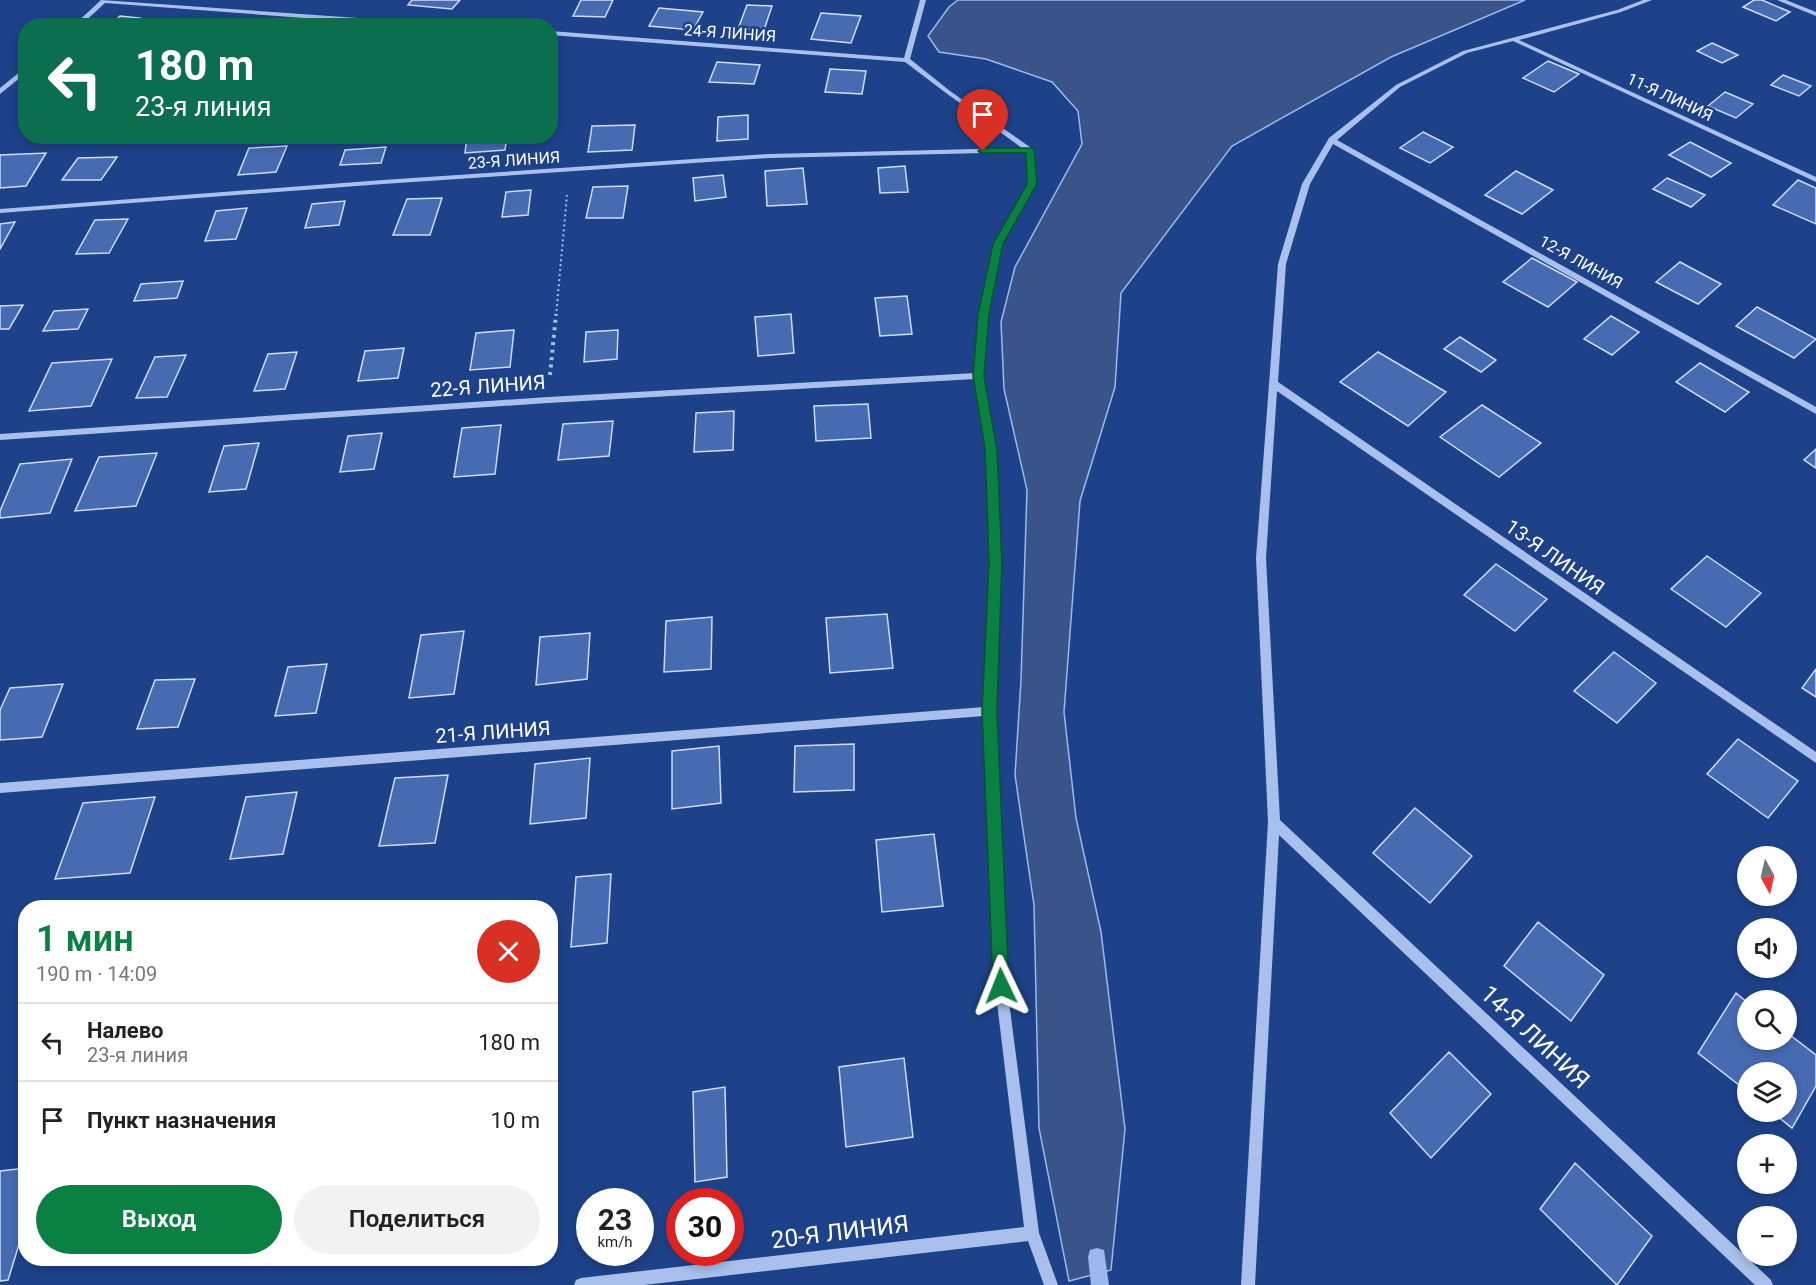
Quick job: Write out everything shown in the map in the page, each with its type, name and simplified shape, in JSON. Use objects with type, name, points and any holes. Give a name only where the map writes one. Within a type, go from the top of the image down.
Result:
[{"type":"street","points":[[85,18],[104,0],[339,18]]},
{"type":"street","points":[[923,0],[907,60],[1030,150],[1032,184],[998,244],[984,314],[979,376],[991,449],[996,563],[990,711],[1001,986],[1032,1233],[1050,1285]]},
{"type":"street","points":[[1248,1285],[1274,822],[1261,558],[1282,264],[1306,184],[1332,140],[1398,86],[1466,52],[1619,11],[1648,0]]},
{"type":"street","points":[[1780,0],[1816,14]]},
{"type":"street","name":"24-Я ЛИНИЯ","points":[[558,34],[907,60]]},
{"type":"street","name":"11-Я ЛИНИЯ","points":[[1514,39],[1816,180]]},
{"type":"street","points":[[0,92],[18,76]]},
{"type":"street","name":"12-Я ЛИНИЯ","points":[[1332,140],[1816,411]]},
{"type":"street","name":"23-Я ЛИНИЯ","points":[[0,211],[770,156],[1030,150]]},
{"type":"street","name":"22-Я ЛИНИЯ","points":[[0,437],[548,400],[979,376]]},
{"type":"street","name":"13-Я ЛИНИЯ","points":[[1274,384],[1816,758]]},
{"type":"street","name":"21-Я ЛИНИЯ","points":[[0,788],[990,711]]},
{"type":"street","name":"14-Я ЛИНИЯ","points":[[1274,822],[1766,1285]]},
{"type":"street","name":"20-Я ЛИНИЯ","points":[[581,1285],[1032,1233]]},
{"type":"path","points":[[548,400],[569,169]]},
{"type":"water","points":[[958,0],[1525,0],[1391,57],[1232,146],[1121,293],[1115,387],[1080,501],[1064,712],[1076,818],[1101,932],[1125,1129],[1111,1270],[1069,1281],[1039,1128],[1034,905],[1015,775],[1021,680],[1027,490],[1004,389],[1001,322],[1015,267],[1082,144],[1078,111],[1052,82],[986,59],[939,52],[928,36],[949,7]]},
{"type":"building","points":[[412,0],[460,0],[452,9],[408,5]]},
{"type":"building","points":[[581,0],[613,0],[605,17],[573,16]]},
{"type":"building","points":[[1754,0],[1762,0],[1790,12],[1776,21],[1743,7]]},
{"type":"building","points":[[747,5],[772,6],[764,30],[738,29]]},
{"type":"building","points":[[659,8],[703,12],[693,30],[649,26]]},
{"type":"building","points":[[821,13],[861,16],[851,43],[811,39]]},
{"type":"building","points":[[1712,43],[1738,55],[1722,63],[1697,51]]},
{"type":"building","points":[[1548,61],[1579,74],[1554,92],[1523,78]]},
{"type":"building","points":[[717,62],[760,65],[754,84],[709,82]]},
{"type":"building","points":[[830,69],[866,71],[862,94],[825,92]]},
{"type":"building","points":[[1783,75],[1811,86],[1799,96],[1771,85]]},
{"type":"building","points":[[1725,92],[1753,104],[1736,118],[1708,106]]},
{"type":"building","points":[[748,115],[748,139],[717,141],[718,117]]},
{"type":"building","points":[[635,125],[632,150],[588,152],[592,126]]},
{"type":"building","points":[[1423,132],[1453,147],[1430,163],[1400,148]]},
{"type":"building","points":[[1690,142],[1731,163],[1711,177],[1669,155]]},
{"type":"building","points":[[466,144],[506,144],[505,150],[465,153]]},
{"type":"building","points":[[287,146],[276,172],[238,175],[249,148]]},
{"type":"building","points":[[386,147],[381,163],[340,165],[345,150]]},
{"type":"building","points":[[46,153],[26,186],[0,188],[0,155]]},
{"type":"building","points":[[117,157],[101,180],[62,180],[78,158]]},
{"type":"building","points":[[905,166],[908,192],[880,193],[878,168]]},
{"type":"building","points":[[803,168],[807,204],[767,206],[765,171]]},
{"type":"building","points":[[1516,171],[1553,190],[1522,214],[1485,195]]},
{"type":"building","points":[[723,175],[726,197],[695,201],[693,178]]},
{"type":"building","points":[[1667,178],[1705,195],[1691,207],[1653,189]]},
{"type":"building","points":[[1798,180],[1816,188],[1816,224],[1773,205]]},
{"type":"building","points":[[628,186],[623,218],[586,218],[593,187]]},
{"type":"building","points":[[531,190],[528,215],[502,217],[506,192]]},
{"type":"building","points":[[442,198],[430,235],[393,235],[407,199]]},
{"type":"building","points":[[345,201],[339,225],[305,228],[312,204]]},
{"type":"building","points":[[247,208],[236,239],[205,241],[216,211]]},
{"type":"building","points":[[128,219],[109,253],[76,254],[95,220]]},
{"type":"building","points":[[15,222],[0,249],[0,224]]},
{"type":"building","points":[[1532,258],[1577,282],[1548,307],[1503,282]]},
{"type":"building","points":[[1680,262],[1721,284],[1698,304],[1656,282]]},
{"type":"building","points":[[183,281],[177,298],[134,301],[141,284]]},
{"type":"building","points":[[907,296],[912,334],[880,336],[875,298]]},
{"type":"building","points":[[23,305],[9,329],[0,329],[0,306]]},
{"type":"building","points":[[1757,307],[1816,339],[1794,358],[1736,326]]},
{"type":"building","points":[[88,309],[78,329],[43,331],[54,311]]},
{"type":"building","points":[[791,314],[794,353],[758,356],[755,317]]},
{"type":"building","points":[[1611,316],[1639,332],[1612,355],[1584,339]]},
{"type":"building","points":[[514,330],[510,367],[470,370],[476,333]]},
{"type":"building","points":[[618,330],[617,359],[584,362],[586,332]]},
{"type":"building","points":[[1460,337],[1496,360],[1481,372],[1444,349]]},
{"type":"building","points":[[404,348],[398,378],[358,381],[365,351]]},
{"type":"building","points":[[297,352],[285,389],[254,391],[268,354]]},
{"type":"building","points":[[1378,352],[1446,392],[1408,426],[1340,382]]},
{"type":"building","points":[[186,355],[167,397],[136,398],[155,357]]},
{"type":"building","points":[[112,359],[91,406],[29,411],[52,363]]},
{"type":"building","points":[[1700,363],[1749,392],[1725,412],[1676,382]]},
{"type":"building","points":[[868,404],[871,438],[816,441],[814,406]]},
{"type":"building","points":[[1482,405],[1541,443],[1499,477],[1440,437]]},
{"type":"building","points":[[734,411],[733,450],[694,452],[696,413]]},
{"type":"building","points":[[613,421],[609,456],[558,460],[563,424]]},
{"type":"building","points":[[501,425],[495,474],[454,477],[462,428]]},
{"type":"building","points":[[382,433],[374,469],[340,472],[348,436]]},
{"type":"building","points":[[259,443],[246,489],[209,492],[224,446]]},
{"type":"building","points":[[1816,449],[1816,468],[1804,460]]},
{"type":"building","points":[[157,453],[136,506],[75,511],[99,457]]},
{"type":"building","points":[[72,459],[50,513],[0,518],[0,511],[20,464]]},
{"type":"building","points":[[1707,556],[1761,593],[1726,627],[1671,589]]},
{"type":"building","points":[[1496,564],[1547,599],[1515,631],[1464,595]]},
{"type":"building","points":[[887,614],[893,668],[830,673],[826,618]]},
{"type":"building","points":[[712,617],[711,669],[664,672],[666,621]]},
{"type":"building","points":[[464,631],[454,694],[409,698],[421,635]]},
{"type":"building","points":[[590,633],[587,679],[536,685],[540,637]]},
{"type":"building","points":[[1614,652],[1656,683],[1617,723],[1574,691]]},
{"type":"building","points":[[327,664],[316,713],[275,716],[288,667]]},
{"type":"building","points":[[1816,669],[1816,697],[1802,688]]},
{"type":"building","points":[[195,679],[178,727],[137,729],[155,680]]},
{"type":"building","points":[[63,684],[42,737],[0,740],[0,710],[10,688]]},
{"type":"building","points":[[1738,739],[1798,781],[1768,818],[1707,774]]},
{"type":"building","points":[[854,744],[854,790],[794,792],[795,746]]},
{"type":"building","points":[[719,746],[721,803],[672,809],[672,751]]},
{"type":"building","points":[[590,758],[586,818],[530,824],[535,764]]},
{"type":"building","points":[[448,775],[435,843],[379,846],[395,778]]},
{"type":"building","points":[[297,792],[283,854],[230,859],[246,797]]},
{"type":"building","points":[[155,797],[130,873],[55,879],[83,803]]},
{"type":"building","points":[[1415,808],[1472,856],[1430,903],[1373,853]]},
{"type":"building","points":[[934,834],[943,906],[882,912],[876,840]]},
{"type":"building","points":[[611,874],[607,943],[571,947],[576,877]]},
{"type":"building","points":[[1538,922],[1604,975],[1571,1021],[1504,966]]},
{"type":"building","points":[[1736,993],[1737,1050],[1797,1050],[1797,1040],[1816,1055],[1816,1086],[1797,1119],[1797,1062],[1737,1062],[1737,1083],[1698,1053]]},
{"type":"building","points":[[1449,1052],[1491,1094],[1431,1158],[1390,1113]]},
{"type":"building","points":[[904,1058],[913,1137],[846,1147],[839,1067]]},
{"type":"building","points":[[725,1087],[727,1177],[695,1182],[693,1092]]},
{"type":"building","points":[[1784,1122],[1795,1122],[1792,1128]]},
{"type":"building","points":[[1575,1163],[1652,1236],[1617,1285],[1540,1209]]},
{"type":"building","points":[[18,1169],[18,1248],[8,1280],[0,1281],[0,1171]]},
{"type":"waterway","points":[[1097,1257],[1100,1285]]},
{"type":"route","points":[[983,151],[1030,150],[1032,184],[998,244],[984,314],[979,376],[991,449],[996,563],[990,711],[1001,986]]}]
